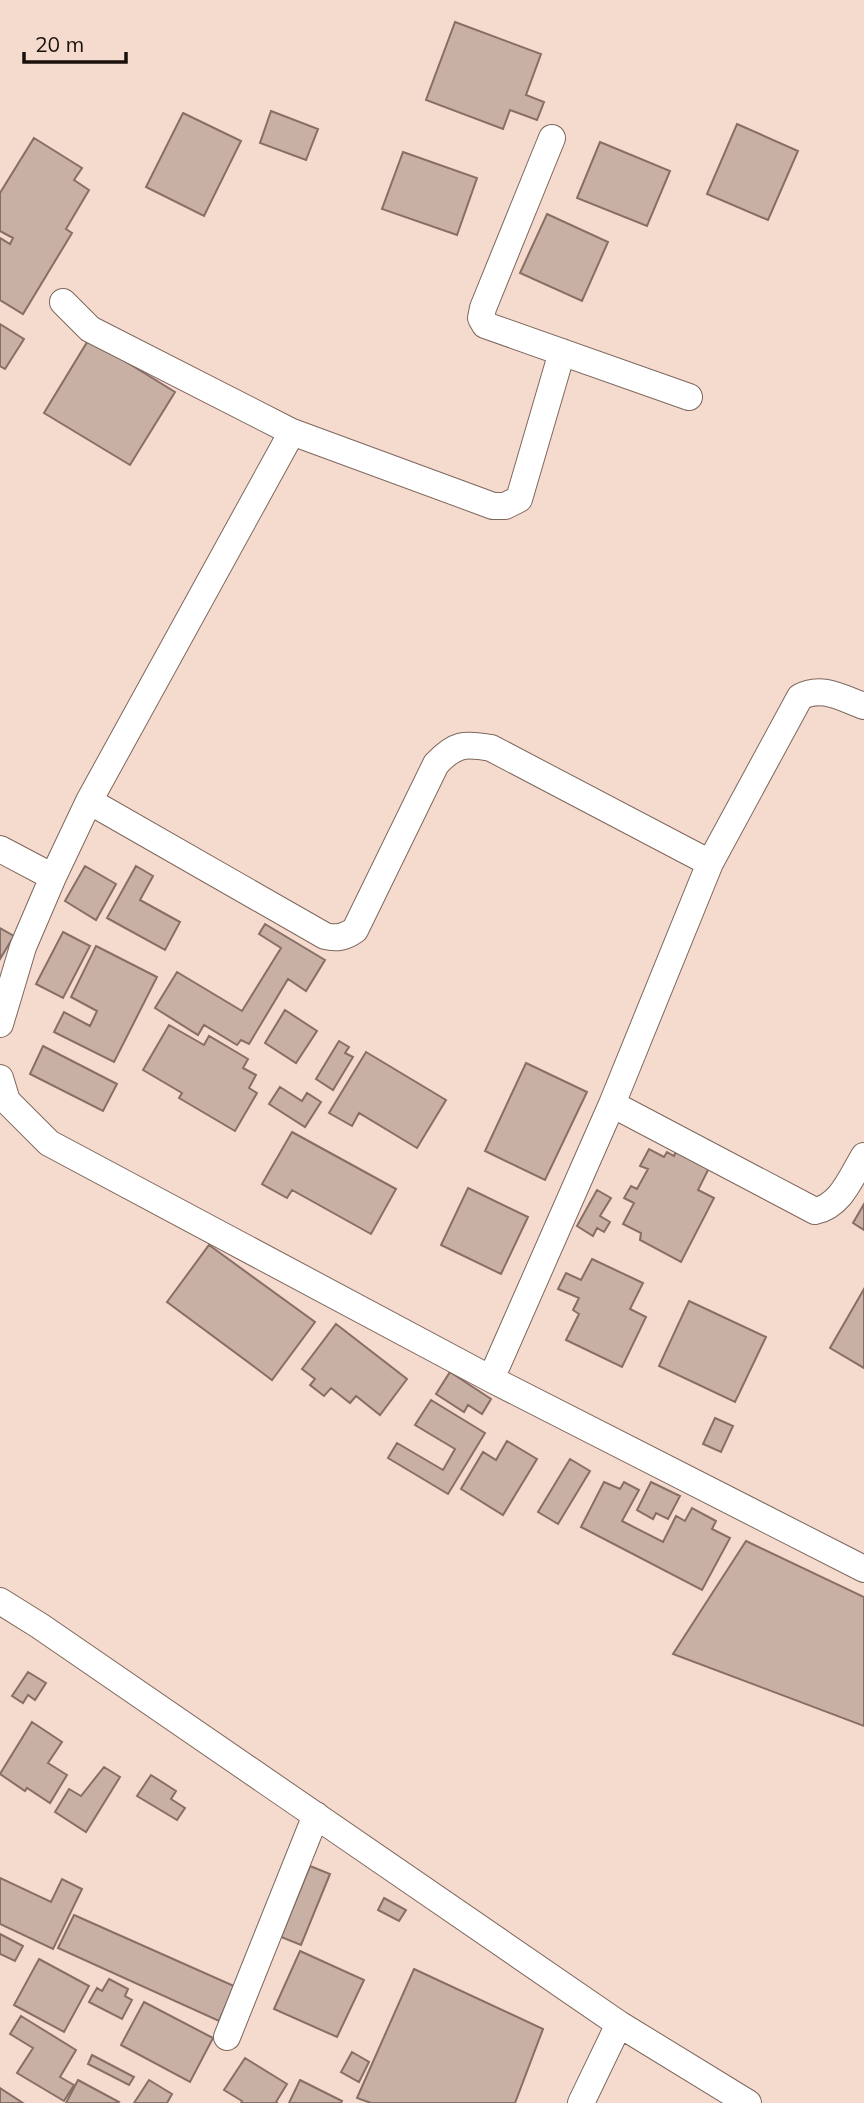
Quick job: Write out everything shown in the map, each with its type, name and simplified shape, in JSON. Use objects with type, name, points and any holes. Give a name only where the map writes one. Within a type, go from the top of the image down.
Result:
[{"type":"street","points":[[552,138],[482,308],[481,318],[485,325],[689,397]]},
{"type":"street","points":[[63,302],[90,330],[292,432],[494,506],[505,506],[519,499],[562,352]]},
{"type":"street","points":[[0,1024],[23,947],[89,801],[292,432]]},
{"type":"street","points":[[491,1380],[612,1104],[710,863],[800,697],[810,691],[825,692],[864,706]]},
{"type":"street","points":[[89,801],[325,936],[335,938],[347,936],[355,930],[436,764],[449,750],[472,744],[491,747],[710,863]]},
{"type":"street","points":[[0,849],[53,877]]},
{"type":"street","points":[[0,1078],[7,1101],[49,1143],[491,1380],[864,1569]]},
{"type":"street","points":[[612,1104],[815,1211],[826,1209],[837,1200],[864,1156]]},
{"type":"street","points":[[0,1601],[619,2024],[748,2103]]},
{"type":"street","points":[[227,2037],[316,1815]]},
{"type":"street","points":[[581,2103],[619,2024]]},
{"type":"building","points":[[455,22],[541,54],[526,95],[544,102],[537,120],[510,110],[503,129],[426,100]]},
{"type":"building","points":[[271,111],[318,129],[306,160],[260,143]]},
{"type":"building","points":[[183,113],[241,141],[204,216],[146,187]]},
{"type":"building","points":[[737,124],[798,151],[768,220],[707,194]]},
{"type":"building","points":[[34,138],[82,168],[74,180],[89,190],[66,229],[72,233],[23,314],[0,300],[0,238],[10,244],[13,238],[0,231],[0,193]]},
{"type":"building","points":[[600,142],[670,171],[647,226],[577,198]]},
{"type":"building","points":[[403,152],[477,178],[457,235],[382,209]]},
{"type":"building","points":[[547,214],[608,242],[582,301],[520,273]]},
{"type":"building","points":[[0,324],[24,339],[5,369],[0,366]]},
{"type":"building","points":[[89,339],[175,392],[130,465],[44,413]]},
{"type":"building","points":[[85,866],[116,884],[96,920],[65,901]]},
{"type":"building","points":[[136,866],[153,876],[140,900],[180,922],[165,950],[107,918]]},
{"type":"building","points":[[265,924],[325,960],[306,991],[288,979],[249,1044],[241,1040],[237,1045],[204,1025],[198,1035],[155,1008],[177,972],[242,1011],[281,948],[259,934]]},
{"type":"building","points":[[0,928],[14,936],[0,959]]},
{"type":"building","points":[[63,932],[90,946],[63,998],[36,984]]},
{"type":"building","points":[[96,946],[157,977],[114,1062],[54,1032],[64,1012],[90,1026],[97,1011],[71,997]]},
{"type":"building","points":[[285,1010],[317,1031],[296,1063],[265,1043]]},
{"type":"building","points":[[169,1025],[204,1045],[209,1036],[248,1059],[243,1068],[256,1075],[249,1088],[257,1093],[235,1131],[179,1098],[182,1093],[143,1070]]},
{"type":"building","points":[[339,1041],[349,1047],[345,1053],[353,1057],[333,1090],[316,1079]]},
{"type":"building","points":[[43,1046],[117,1084],[103,1111],[30,1074]]},
{"type":"building","points":[[366,1052],[446,1100],[417,1148],[359,1113],[352,1126],[329,1113]]},
{"type":"building","points":[[526,1063],[587,1092],[545,1180],[485,1151]]},
{"type":"building","points":[[280,1087],[302,1101],[307,1093],[321,1102],[305,1127],[269,1104]]},
{"type":"building","points":[[292,1132],[396,1189],[371,1234],[292,1190],[287,1198],[262,1184]]},
{"type":"building","points":[[678,1147],[711,1164],[698,1190],[714,1198],[681,1262],[640,1240],[641,1233],[623,1224],[634,1203],[624,1198],[631,1186],[637,1189],[648,1169],[640,1166],[649,1149],[664,1157],[667,1152],[674,1156]]},
{"type":"building","points":[[468,1188],[528,1217],[501,1274],[441,1245]]},
{"type":"building","points":[[597,1190],[611,1198],[600,1216],[610,1222],[604,1232],[597,1228],[593,1236],[577,1226]]},
{"type":"building","points":[[864,1204],[864,1230],[853,1223]]},
{"type":"building","points":[[209,1245],[315,1322],[272,1380],[167,1302]]},
{"type":"building","points":[[592,1259],[643,1283],[630,1309],[646,1317],[622,1367],[566,1340],[579,1314],[573,1310],[579,1298],[558,1289],[566,1273],[581,1280]]},
{"type":"building","points":[[864,1289],[864,1368],[830,1348]]},
{"type":"building","points":[[689,1301],[766,1337],[735,1402],[659,1366]]},
{"type":"building","points":[[336,1324],[407,1379],[380,1415],[356,1396],[350,1403],[331,1388],[324,1396],[310,1385],[315,1379],[302,1369]]},
{"type":"building","points":[[450,1372],[491,1399],[482,1414],[468,1405],[464,1412],[436,1394]]},
{"type":"building","points":[[431,1400],[485,1433],[448,1494],[388,1458],[397,1443],[443,1470],[455,1449],[415,1425]]},
{"type":"building","points":[[715,1418],[733,1426],[721,1452],[703,1444]]},
{"type":"building","points":[[507,1441],[537,1459],[503,1515],[461,1489],[483,1452],[496,1460]]},
{"type":"building","points":[[570,1459],[590,1471],[558,1524],[538,1512]]},
{"type":"building","points":[[604,1482],[620,1489],[624,1482],[639,1490],[622,1521],[663,1542],[676,1516],[685,1521],[692,1508],[716,1521],[712,1529],[730,1538],[702,1590],[581,1527]]},
{"type":"building","points":[[651,1482],[680,1496],[668,1519],[656,1513],[653,1519],[637,1510]]},
{"type":"building","points":[[746,1541],[864,1597],[864,1726],[673,1654]]},
{"type":"building","points":[[28,1672],[46,1683],[35,1700],[28,1695],[23,1703],[12,1696]]},
{"type":"building","points":[[32,1722],[62,1742],[48,1763],[67,1775],[50,1803],[27,1788],[25,1791],[0,1774]]},
{"type":"building","points":[[104,1767],[120,1777],[86,1832],[55,1812],[69,1789],[81,1796]]},
{"type":"building","points":[[151,1775],[176,1791],[171,1799],[185,1808],[177,1820],[137,1796]]},
{"type":"building","points":[[310,1866],[330,1874],[301,1945],[281,1937]]},
{"type":"building","points":[[0,1878],[51,1902],[62,1879],[82,1889],[53,1949],[0,1924]]},
{"type":"building","points":[[384,1898],[406,1910],[399,1921],[378,1910]]},
{"type":"building","points":[[74,1915],[234,1986],[219,2021],[58,1948]]},
{"type":"building","points":[[0,1934],[23,1946],[15,1961],[0,1954]]},
{"type":"building","points":[[300,1951],[364,1980],[337,2037],[274,2009]]},
{"type":"building","points":[[39,1959],[89,1986],[64,2032],[14,2005]]},
{"type":"building","points":[[414,1969],[543,2029],[515,2103],[371,2103],[357,2098]]},
{"type":"building","points":[[109,1979],[128,1989],[125,1996],[132,2000],[122,2019],[89,2002],[97,1988],[102,1991]]},
{"type":"building","points":[[144,2002],[213,2038],[190,2082],[121,2045]]},
{"type":"building","points":[[21,2016],[76,2050],[60,2077],[74,2085],[64,2101],[17,2073],[33,2048],[10,2034]]},
{"type":"building","points":[[352,2052],[369,2062],[359,2082],[341,2072]]},
{"type":"building","points":[[92,2055],[134,2077],[129,2085],[88,2064]]},
{"type":"building","points":[[245,2058],[287,2084],[276,2102],[278,2103],[241,2103],[242,2101],[224,2090]]},
{"type":"building","points":[[78,2080],[119,2102],[66,2103]]},
{"type":"building","points":[[149,2080],[172,2094],[167,2103],[134,2103]]},
{"type":"building","points":[[300,2080],[342,2101],[341,2103],[289,2103]]},
{"type":"building","points":[[0,2088],[23,2103],[0,2103]]}]
